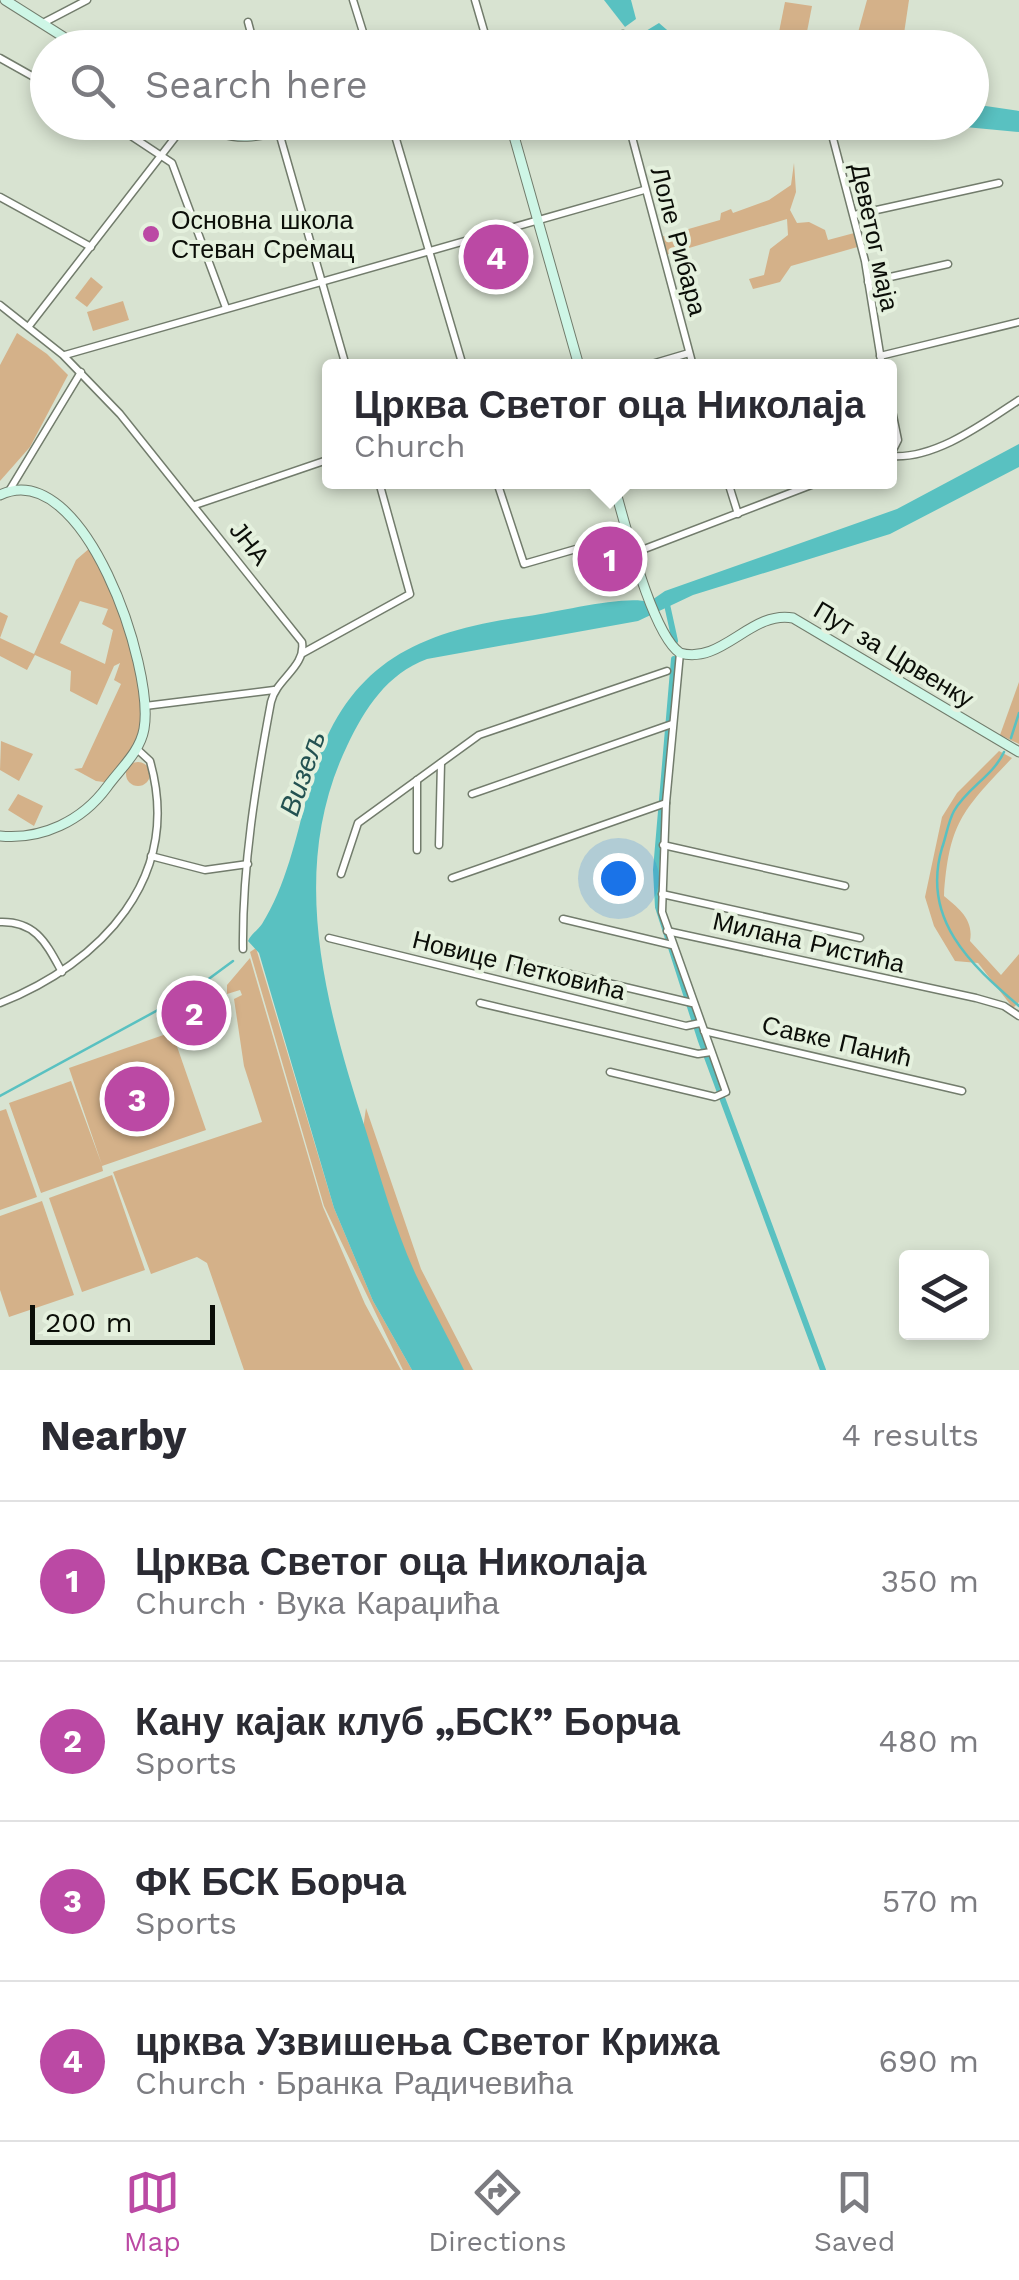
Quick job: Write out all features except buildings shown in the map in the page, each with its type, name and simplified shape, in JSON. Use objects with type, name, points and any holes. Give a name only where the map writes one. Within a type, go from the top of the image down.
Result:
[{"type":"street","points":[[5,0],[53,30]]},
{"type":"street","points":[[42,23],[87,0]]},
{"type":"street","points":[[354,0],[363,30]]},
{"type":"street","points":[[475,0],[483,30]]},
{"type":"street","points":[[248,22],[250,30]]},
{"type":"street","points":[[0,58],[30,75]]},
{"type":"street","points":[[140,140],[164,154],[176,170],[226,308]]},
{"type":"street","points":[[30,326],[174,140]]},
{"type":"street","points":[[281,140],[344,359]]},
{"type":"street","points":[[396,140],[462,359]]},
{"type":"street","points":[[515,140],[578,359]]},
{"type":"street","name":"Лоле Рибара","points":[[632,140],[692,359]]},
{"type":"street","name":"Деветог маја","points":[[834,140],[854,215],[881,359]]},
{"type":"street","points":[[854,215],[999,183]]},
{"type":"street","points":[[64,355],[644,190]]},
{"type":"street","points":[[0,197],[91,247]]},
{"type":"street","points":[[868,282],[948,264]]},
{"type":"street","name":"ЈНА","points":[[0,305],[64,355],[196,504],[298,635],[302,653]]},
{"type":"street","points":[[880,356],[1019,322]]},
{"type":"street","points":[[669,359],[690,353]]},
{"type":"street","points":[[0,836],[38,833],[73,820],[96,802],[136,749],[144,728],[145,706],[130,622],[106,569],[73,524],[49,501],[4,493],[80,372]]},
{"type":"street","points":[[897,456],[911,456],[962,435],[1019,400]]},
{"type":"street","points":[[196,504],[322,462]]},
{"type":"street","points":[[242,948],[254,798],[274,690],[302,653],[401,603],[410,594],[381,489]]},
{"type":"street","points":[[500,489],[521,559],[529,564],[628,534]]},
{"type":"street","points":[[610,1072],[720,1098],[726,1089],[667,931],[662,894],[662,804],[680,653],[669,642],[649,596],[615,489]]},
{"type":"street","points":[[730,489],[738,514]]},
{"type":"street","points":[[634,553],[801,489]]},
{"type":"street","name":"Пут за Црвенку","points":[[680,653],[705,654],[774,617],[793,618],[1019,752]]},
{"type":"street","points":[[341,874],[358,823],[478,735],[667,671]]},
{"type":"street","points":[[145,706],[204,701],[261,688],[274,690]]},
{"type":"street","points":[[472,794],[669,725]]},
{"type":"street","points":[[0,1003],[62,972],[92,951],[114,929],[134,898],[150,856],[155,828],[150,761],[136,749]]},
{"type":"street","points":[[439,845],[441,762]]},
{"type":"street","points":[[417,779],[417,850]]},
{"type":"street","points":[[452,878],[662,804]]},
{"type":"street","points":[[663,845],[845,886]]},
{"type":"street","points":[[150,856],[205,870],[248,864]]},
{"type":"street","points":[[662,894],[860,938]]},
{"type":"street","points":[[564,919],[672,946]]},
{"type":"street","points":[[0,922],[16,922],[37,932],[62,972]]},
{"type":"street","name":"Милана Ристића","points":[[667,931],[1004,1006],[1019,1016]]},
{"type":"street","name":"Новице Петковића","points":[[329,938],[702,1027]]},
{"type":"street","points":[[515,961],[692,1003]]},
{"type":"street","points":[[480,1003],[698,1054],[711,1052]]},
{"type":"street","name":"Савке Панић","points":[[702,1027],[962,1090]]},
{"type":"shaded area","points":[[867,0],[909,0],[905,30],[859,30]]},
{"type":"shaded area","points":[[785,2],[812,6],[807,30],[779,30]]},
{"type":"shaded area","points":[[794,163],[796,192],[790,210],[797,223],[809,222],[825,230],[828,240],[858,232],[861,246],[791,266],[780,282],[753,289],[749,279],[764,275],[770,249],[788,235],[787,219],[662,256],[657,238],[720,220],[721,213],[731,209],[733,213],[769,200],[791,185]]},
{"type":"shaded area","points":[[91,277],[103,287],[87,307],[75,298]]},
{"type":"shaded area","points":[[123,301],[129,320],[93,331],[87,312]]},
{"type":"shaded area","points":[[17,333],[68,375],[30,447],[0,481],[0,365]]},
{"type":"shaded area","points":[[91,547],[130,622],[144,728],[111,783],[96,781],[74,769],[82,768],[121,684],[114,680],[120,663],[114,666],[97,705],[70,691],[71,671],[35,655],[27,670],[0,656],[0,638],[34,654],[76,560]],"holes":[[[80,601],[108,609],[102,624],[113,630],[105,664],[60,643]]]},
{"type":"shaded area","points":[[0,612],[8,616],[0,638]]},
{"type":"shaded area","points":[[1019,682],[1019,744],[1000,735]]},
{"type":"shaded area","points":[[1,741],[33,754],[19,781],[0,770]]},
{"type":"shaded area","points":[[999,751],[1012,758],[961,819],[950,851],[944,896],[967,920],[970,941],[1001,975],[1019,954],[1019,1002],[1013,1008],[978,963],[955,961],[934,926],[925,897],[942,817],[957,793]]},
{"type":"shaded area","points":[[138,762],[150,774],[138,786],[126,774]]},
{"type":"shaded area","points":[[18,794],[43,806],[34,826],[8,810]]},
{"type":"shaded area","points":[[256,948],[334,1208],[373,1301],[412,1370],[403,1370],[324,1206],[250,952]]},
{"type":"shaded area","points":[[250,958],[323,1207],[365,1304],[401,1370],[244,1370],[207,1263],[197,1257],[151,1274],[113,1172],[262,1122],[244,1066],[234,999],[242,995],[240,990],[227,994],[227,985]]},
{"type":"shaded area","points":[[172,1032],[206,1130],[102,1166],[103,1171],[41,1193],[9,1103],[71,1081],[102,1165],[69,1068]]},
{"type":"shaded area","points":[[366,1108],[421,1269],[473,1370],[455,1370],[415,1284],[363,1129]]},
{"type":"shaded area","points":[[6,1109],[37,1197],[0,1210],[0,1111]]},
{"type":"shaded area","points":[[112,1175],[145,1270],[82,1292],[49,1198]]},
{"type":"shaded area","points":[[42,1201],[74,1295],[9,1317],[0,1290],[0,1216]]},
{"type":"water","points":[[604,0],[631,0],[636,19],[625,27]]},
{"type":"water","points":[[659,23],[667,30],[648,30]]},
{"type":"water","points":[[989,107],[1019,111],[1019,132],[989,129]]},
{"type":"water","points":[[1019,444],[1019,467],[890,534],[693,595],[638,621],[427,659],[389,683],[361,718],[329,793],[319,841],[319,938],[351,1084],[401,1240],[464,1370],[412,1370],[373,1301],[334,1208],[259,953],[248,941],[277,894],[321,752],[338,717],[359,688],[384,665],[447,633],[591,605],[649,602],[665,591],[897,509]]},
{"type":"waterway","points":[[666,600],[675,641]]},
{"type":"waterway","points":[[674,659],[656,870],[658,907],[701,1041],[823,1370]]},
{"type":"waterway","points":[[1011,738],[1019,713]]},
{"type":"waterway","points":[[1004,752],[952,815],[937,873],[938,897],[954,938],[983,974],[1019,1006]]},
{"type":"waterway","points":[[0,1096],[191,992],[233,961]]},
{"type":"place","name":"Основна школа Стеван Сремац","points":[[151,234]]},
{"type":"place","name":"црква Узвишења Светог Крижа","points":[[496,257]]},
{"type":"place","name":"Црква Светог оца Николаја","points":[[610,559]]},
{"type":"place","name":"Кану кајак клуб „БСК” Борча","points":[[194,1013]]},
{"type":"place","name":"ФК БСК Борча","points":[[137,1099]]},
{"type":"water label","name":"Визељ","points":[[302,773]]}]
